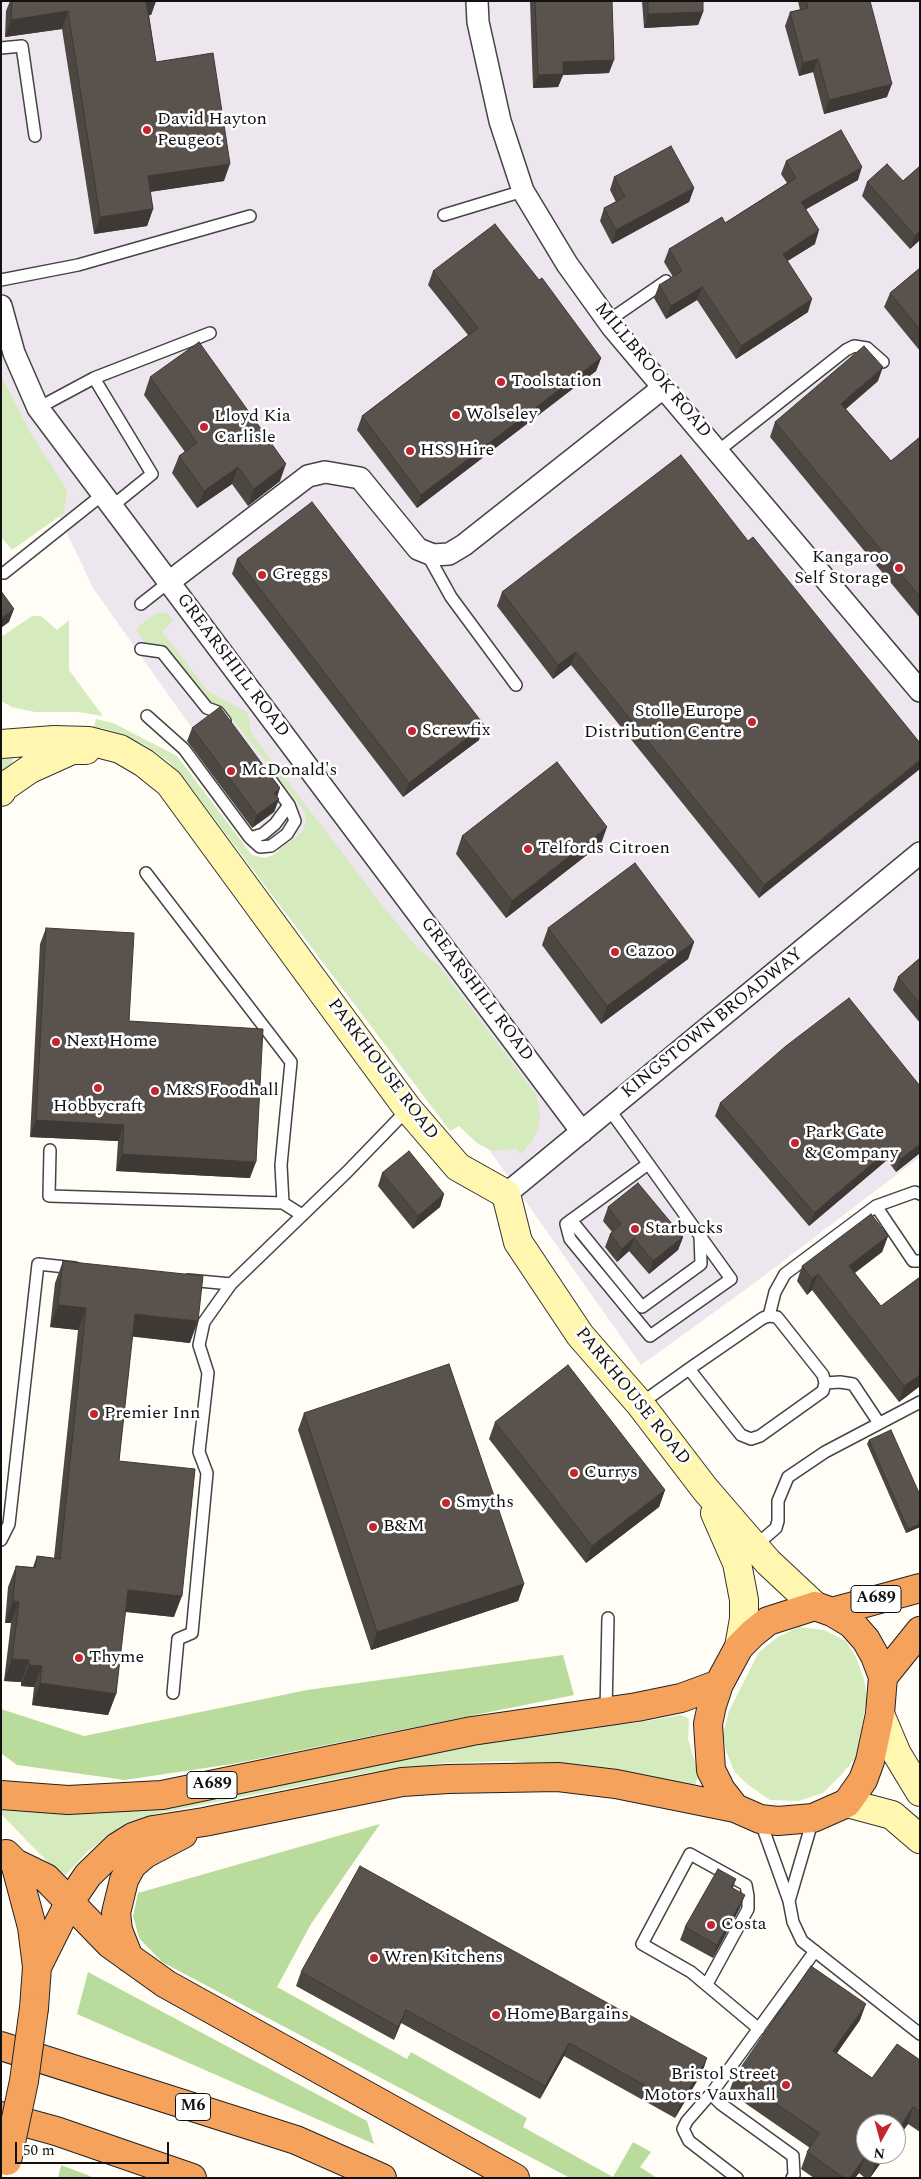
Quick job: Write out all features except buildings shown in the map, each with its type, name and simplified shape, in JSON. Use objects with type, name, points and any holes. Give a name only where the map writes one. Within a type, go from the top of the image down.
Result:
[{"type":"highway","name":"A689","points":[[824,1609],[920,1588]]},
{"type":"highway","points":[[824,1609],[852,1624],[866,1640],[883,1677],[880,1714],[870,1761],[863,1780],[846,1803],[813,1818],[787,1820],[760,1819],[735,1808],[722,1790],[711,1770],[708,1749],[708,1724],[719,1684],[739,1648],[768,1621],[824,1609]]},
{"type":"highway","name":"A689","points":[[883,1677],[920,1631]]},
{"type":"highway","name":"A689","points":[[1,1795],[68,1800],[162,1795],[472,1731],[680,1698],[719,1684]]},
{"type":"highway","name":"A689","points":[[37,1967],[69,1903],[100,1862],[133,1837],[153,1830],[204,1822],[402,1782],[476,1778],[558,1777],[616,1784],[735,1808]]},
{"type":"highway","points":[[130,1959],[118,1930],[116,1914],[124,1880],[132,1865],[145,1854],[204,1822]]},
{"type":"highway","points":[[8,1856],[46,1878],[110,1944],[166,1984],[515,2178]]},
{"type":"highway","points":[[5,2170],[24,2081],[34,2008],[37,1967],[32,1927],[8,1856]]},
{"type":"highway","name":"M6","points":[[1,2046],[296,2140],[382,2178]]},
{"type":"highway","points":[[1,2116],[56,2131],[192,2178]]},
{"type":"street","name":"MILLBROOK ROAD","points":[[477,1],[478,22],[500,121],[523,191],[567,264],[608,321],[920,692]]},
{"type":"street","name":"GREARSHILL ROAD","points":[[1,306],[14,353],[38,408],[582,1132]]},
{"type":"street","points":[[169,582],[308,476],[325,472],[360,478],[418,549],[433,555],[449,554],[464,545],[664,387]]},
{"type":"street","points":[[1,729],[54,740]]},
{"type":"street","name":"PARKHOUSE ROAD","points":[[1,744],[54,740],[89,741],[120,749],[144,762],[169,783],[408,1109],[458,1167],[506,1194],[518,1242],[580,1335],[640,1404],[705,1489],[768,1562],[824,1609]]},
{"type":"street","points":[[1,792],[4,787],[30,768],[72,750],[120,749]]},
{"type":"street","name":"KINGSTOWN BROADWAY","points":[[506,1194],[920,853]]},
{"type":"street","name":"PARKHOUSE ROAD","points":[[705,1489],[737,1563],[744,1600],[744,1620],[739,1648]]},
{"type":"street","points":[[880,1714],[897,1754],[920,1792]]},
{"type":"street","points":[[846,1803],[892,1815],[920,1839]]},
{"type":"lane","points":[[1,48],[22,46],[35,136]]},
{"type":"lane","points":[[444,215],[523,191]]},
{"type":"lane","points":[[1,280],[78,265],[250,216]]},
{"type":"lane","points":[[608,321],[666,281]]},
{"type":"lane","points":[[38,408],[94,378],[210,333]]},
{"type":"lane","points":[[718,451],[846,350],[854,346],[867,348],[882,362]]},
{"type":"lane","points":[[4,573],[107,501],[152,474],[94,378]]},
{"type":"lane","points":[[426,552],[451,596],[516,685]]},
{"type":"lane","points":[[141,604],[169,582]]},
{"type":"lane","points":[[141,649],[162,652],[207,708],[218,712],[234,731]]},
{"type":"lane","points":[[147,716],[184,749],[250,838],[263,834],[290,805],[262,766]]},
{"type":"lane","points":[[146,872],[290,1062],[281,1165],[283,1203]]},
{"type":"lane","points":[[173,1693],[178,1639],[192,1632],[202,1481],[208,1473],[199,1452],[208,1373],[199,1345],[204,1322],[231,1284],[302,1216],[408,1109]]},
{"type":"lane","points":[[608,1109],[700,1234],[731,1279],[650,1336],[570,1239],[566,1224],[648,1164]]},
{"type":"lane","points":[[50,1150],[49,1196],[283,1203],[302,1216]]},
{"type":"lane","points":[[769,1316],[775,1292],[785,1274],[876,1206],[915,1192],[920,1194]]},
{"type":"lane","points":[[876,1206],[913,1261],[920,1261]]},
{"type":"lane","points":[[571,1220],[642,1307],[701,1264],[700,1234]]},
{"type":"lane","points":[[1,1540],[8,1524],[38,1264],[86,1269]]},
{"type":"lane","points":[[172,1278],[231,1284]]},
{"type":"lane","points":[[640,1404],[689,1369],[769,1316],[777,1317],[823,1375],[825,1383],[823,1391],[760,1436],[752,1439],[741,1435],[689,1369]]},
{"type":"lane","points":[[825,1383],[840,1382],[853,1384],[878,1423]]},
{"type":"lane","points":[[755,1546],[776,1528],[778,1501],[788,1477],[825,1452],[920,1402]]},
{"type":"lane","points":[[606,1711],[608,1618]]},
{"type":"lane","points":[[789,1902],[813,1818]]},
{"type":"lane","points":[[760,1819],[789,1902],[793,1922],[802,1941],[920,2034]]},
{"type":"lane","points":[[708,1984],[748,1909],[748,1896],[746,1885],[690,1854],[642,1944],[708,1984],[759,2029]]},
{"type":"lane","points":[[737,2178],[689,2141],[683,2129],[687,2121],[714,2090],[815,1951]]},
{"type":"lane","points":[[714,2090],[714,2097],[722,2104],[793,2156],[794,2175],[792,2178]]},
{"type":"shaded area","points":[[1,1],[920,1],[920,1157],[749,1287],[641,1365],[93,588],[1,394]]},
{"type":"green space","points":[[1,375],[30,432],[67,490],[64,513],[12,550],[1,537]]},
{"type":"green space","points":[[160,612],[167,613],[173,620],[162,632],[208,691],[248,713],[251,733],[378,900],[418,949],[440,967],[536,1094],[540,1115],[539,1126],[533,1140],[521,1154],[516,1149],[493,1151],[478,1144],[459,1126],[450,1131],[189,785],[168,761],[145,745],[110,730],[94,727],[96,719],[113,723],[177,756],[252,855],[265,858],[273,855],[301,833],[306,823],[305,812],[227,712],[202,696],[163,645],[145,642],[136,630],[146,620]]},
{"type":"green space","points":[[32,616],[41,616],[57,630],[69,620],[69,670],[103,716],[78,712],[35,712],[12,707],[1,701],[1,637]]},
{"type":"green space","points":[[13,758],[12,764],[1,773],[1,759]]},
{"type":"green space","points":[[799,1627],[824,1630],[846,1641],[856,1657],[864,1679],[867,1698],[856,1757],[842,1774],[823,1793],[798,1801],[770,1800],[747,1784],[734,1771],[726,1751],[723,1734],[729,1711],[759,1652],[778,1637]]},
{"type":"green space","points":[[563,1655],[574,1695],[232,1764],[125,1780],[17,1765],[1,1753],[1,1709],[84,1736],[307,1690]]},
{"type":"green space","points":[[681,1715],[689,1719],[688,1739],[699,1775],[694,1787],[623,1772],[511,1761],[446,1763],[372,1772],[155,1814],[126,1824],[88,1851],[63,1878],[1,1814],[1,1809],[98,1813],[156,1806],[456,1743],[557,1729],[635,1723]]},
{"type":"green space","points":[[380,1824],[311,1924],[277,1987],[407,2059],[411,2052],[527,2118],[523,2127],[613,2177],[633,2142],[651,2152],[640,2167],[657,2178],[570,2178],[162,1962],[139,1938],[133,1916],[138,1893]]},
{"type":"green space","points":[[88,1972],[367,2121],[374,2144],[77,2014]]},
{"type":"green space","points":[[61,2165],[95,2178],[58,2178]]},
{"type":"place","name":"David Hayton Peugeot","points":[[147,130]]},
{"type":"place","name":"Toolstation","points":[[501,382]]},
{"type":"place","name":"Wolseley","points":[[456,415]]},
{"type":"place","name":"Lloyd Kia Carlisle","points":[[204,427]]},
{"type":"place","name":"HSS Hire","points":[[410,451]]},
{"type":"place","name":"Kangaroo Self Storage","points":[[899,568]]},
{"type":"place","name":"Greggs","points":[[262,575]]},
{"type":"place","name":"Stolle Europe Distribution Centre","points":[[752,722]]},
{"type":"place","name":"Screwfix","points":[[412,731]]},
{"type":"place","name":"McDonald's","points":[[231,771]]},
{"type":"place","name":"Telfords Citroen","points":[[528,849]]},
{"type":"place","name":"Cazoo","points":[[615,952]]},
{"type":"place","name":"Next Home","points":[[56,1042]]},
{"type":"place","name":"Hobbycraft","points":[[98,1088]]},
{"type":"place","name":"M&S Foodhall","points":[[155,1091]]},
{"type":"place","name":"Park Gate & Company","points":[[795,1143]]},
{"type":"place","name":"Starbucks","points":[[635,1229]]},
{"type":"place","name":"Premier Inn","points":[[94,1414]]},
{"type":"place","name":"Currys","points":[[574,1473]]},
{"type":"place","name":"Smyths","points":[[446,1503]]},
{"type":"place","name":"B&M","points":[[373,1527]]},
{"type":"place","name":"Thyme","points":[[79,1658]]},
{"type":"place","name":"Costa","points":[[711,1925]]},
{"type":"place","name":"Wren Kitchens","points":[[374,1958]]},
{"type":"place","name":"Home Bargains","points":[[496,2015]]},
{"type":"place","name":"Bristol Street Motors Vauxhall","points":[[786,2085]]}]
